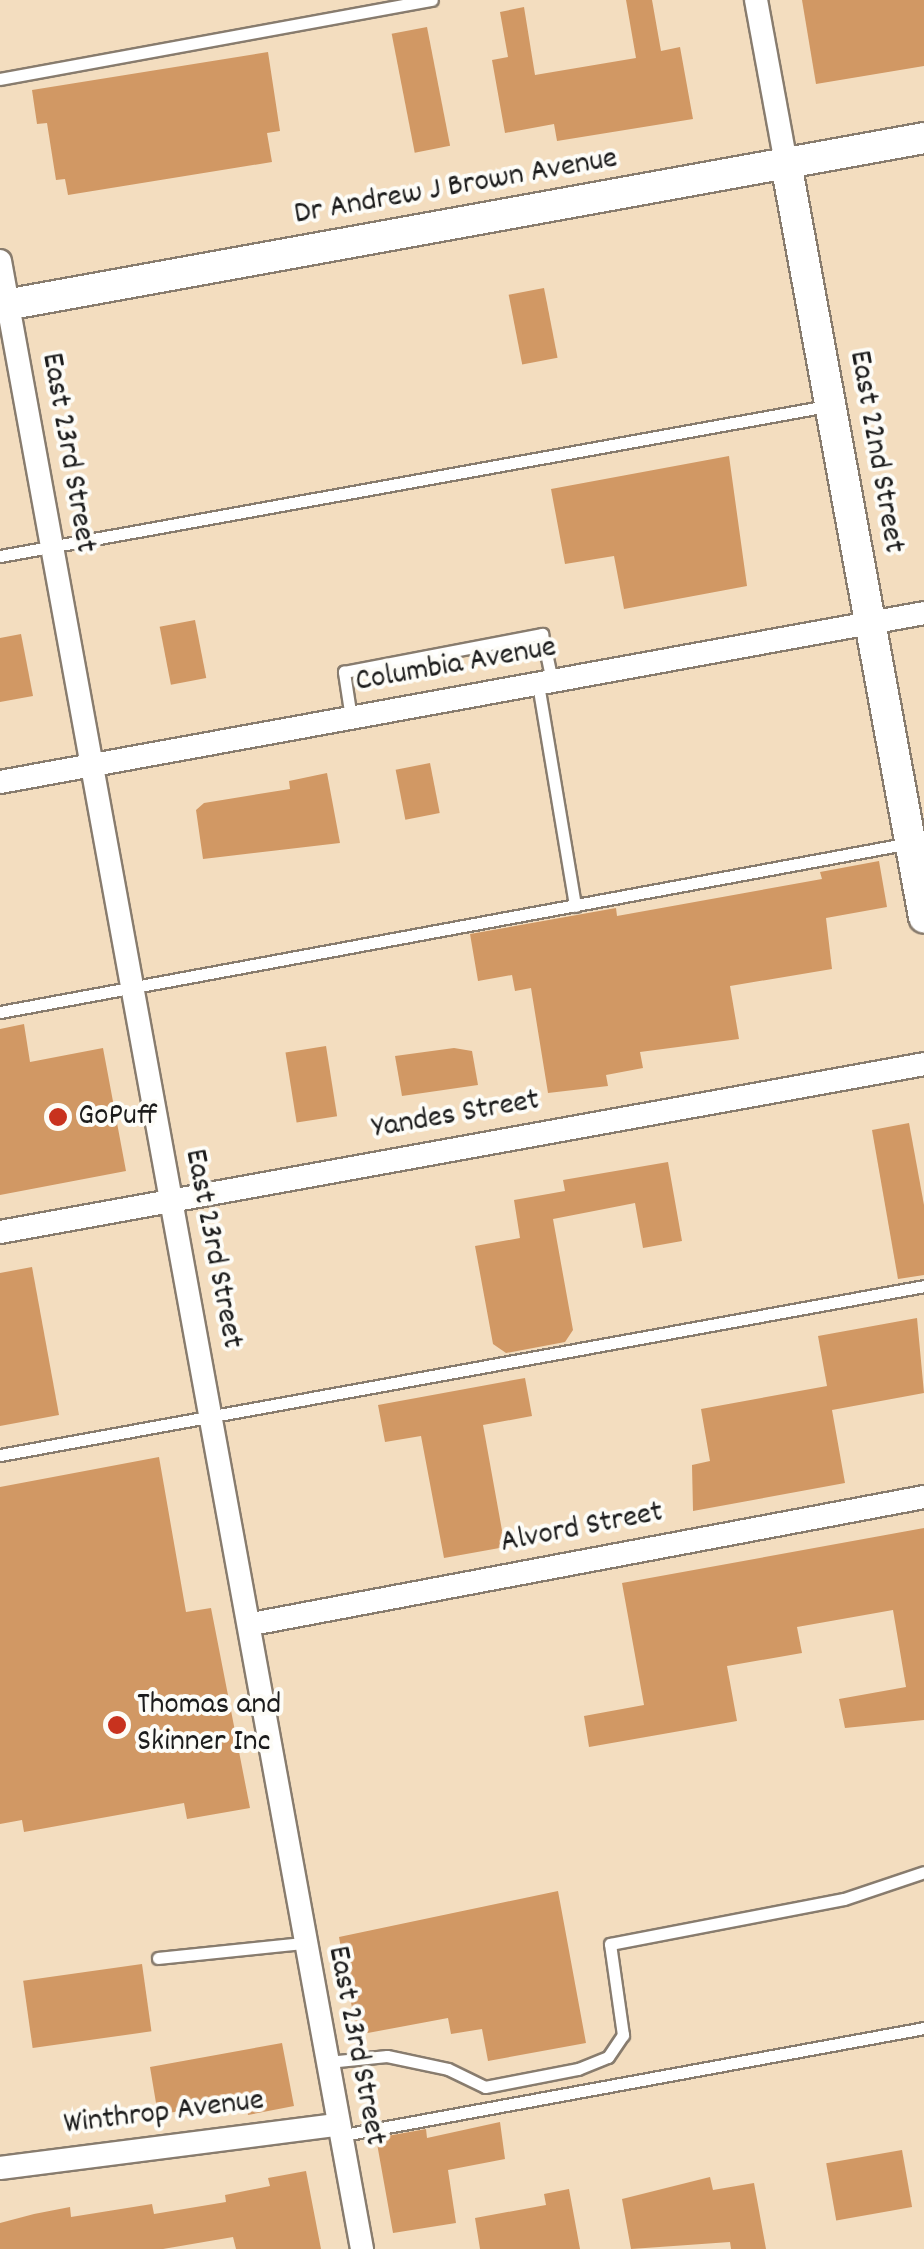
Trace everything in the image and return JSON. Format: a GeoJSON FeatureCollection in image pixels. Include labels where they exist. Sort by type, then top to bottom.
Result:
{"type":"FeatureCollection","features":[{"type":"Feature","properties":{"kind":"main road","name":"Dr Andrew J Brown Avenue"},"geometry":{"type":"LineString","coordinates":[[4,306],[924,138]]}},
{"type":"Feature","properties":{"kind":"main road","name":"East 22nd Street"},"geometry":{"type":"LineString","coordinates":[[786,164],[870,624],[917,842],[924,917]]}},
{"type":"Feature","properties":{"kind":"street","name":"East 22nd Street"},"geometry":{"type":"LineString","coordinates":[[756,0],[786,164]]}},
{"type":"Feature","properties":{"kind":"street","name":"East 23rd Street"},"geometry":{"type":"LineString","coordinates":[[0,261],[4,306],[169,1202],[252,1624],[302,1943],[362,2249]]}},
{"type":"Feature","properties":{"kind":"street","name":"Columbia Avenue"},"geometry":{"type":"LineString","coordinates":[[0,782],[924,614]]}},
{"type":"Feature","properties":{"kind":"street","name":"Yandes Street"},"geometry":{"type":"LineString","coordinates":[[0,1232],[924,1064]]}},
{"type":"Feature","properties":{"kind":"street","name":"Alvord Street"},"geometry":{"type":"LineString","coordinates":[[252,1624],[924,1497]]}},
{"type":"Feature","properties":{"kind":"street","name":"Winthrop Avenue"},"geometry":{"type":"LineString","coordinates":[[0,2168],[337,2130]]}},
{"type":"Feature","properties":{"kind":"lane"},"geometry":{"type":"LineString","coordinates":[[0,80],[432,0]]}},
{"type":"Feature","properties":{"kind":"lane"},"geometry":{"type":"LineString","coordinates":[[0,556],[830,406]]}},
{"type":"Feature","properties":{"kind":"lane"},"geometry":{"type":"LineString","coordinates":[[351,718],[344,672],[542,634],[545,683],[576,906]]}},
{"type":"Feature","properties":{"kind":"lane"},"geometry":{"type":"LineString","coordinates":[[0,1012],[132,992],[917,842]]}},
{"type":"Feature","properties":{"kind":"lane"},"geometry":{"type":"LineString","coordinates":[[0,1454],[924,1286]]}},
{"type":"Feature","properties":{"kind":"lane"},"geometry":{"type":"LineString","coordinates":[[324,2062],[387,2056],[448,2068],[485,2087],[578,2069],[608,2057],[623,2035],[610,1944],[844,1899],[924,1872]]}},
{"type":"Feature","properties":{"kind":"lane"},"geometry":{"type":"LineString","coordinates":[[158,1958],[302,1943]]}},
{"type":"Feature","properties":{"kind":"lane"},"geometry":{"type":"LineString","coordinates":[[337,2130],[924,2028]]}},
{"type":"Feature","properties":{"kind":"building"},"geometry":{"type":"Polygon","coordinates":[[[626,0],[652,0],[661,51],[680,47],[693,119],[557,141],[554,124],[505,133],[492,60],[508,57],[500,12],[524,7],[535,75],[636,58],[626,0]]]}},
{"type":"Feature","properties":{"kind":"building"},"geometry":{"type":"Polygon","coordinates":[[[802,0],[924,0],[924,66],[816,84],[802,0]]]}},
{"type":"Feature","properties":{"kind":"building"},"geometry":{"type":"Polygon","coordinates":[[[427,27],[450,146],[415,153],[392,34],[427,27]]]}},
{"type":"Feature","properties":{"kind":"building"},"geometry":{"type":"Polygon","coordinates":[[[268,52],[280,131],[267,133],[272,162],[68,195],[65,179],[56,180],[47,123],[37,124],[32,90],[268,52]]]}},
{"type":"Feature","properties":{"kind":"building"},"geometry":{"type":"Polygon","coordinates":[[[544,288],[558,358],[522,365],[509,295],[544,288]]]}},
{"type":"Feature","properties":{"kind":"building"},"geometry":{"type":"Polygon","coordinates":[[[729,456],[747,586],[624,609],[614,556],[565,564],[551,489],[729,456]]]}},
{"type":"Feature","properties":{"kind":"building"},"geometry":{"type":"Polygon","coordinates":[[[195,620],[206,678],[171,685],[160,627],[195,620]]]}},
{"type":"Feature","properties":{"kind":"building"},"geometry":{"type":"Polygon","coordinates":[[[21,634],[33,696],[0,702],[0,638],[21,634]]]}},
{"type":"Feature","properties":{"kind":"building"},"geometry":{"type":"Polygon","coordinates":[[[430,763],[440,813],[405,820],[396,770],[430,763]]]}},
{"type":"Feature","properties":{"kind":"building"},"geometry":{"type":"Polygon","coordinates":[[[327,773],[340,843],[203,859],[196,810],[204,803],[290,789],[289,781],[327,773]]]}},
{"type":"Feature","properties":{"kind":"building"},"geometry":{"type":"Polygon","coordinates":[[[879,861],[887,907],[826,918],[832,969],[730,986],[739,1039],[640,1052],[643,1068],[606,1075],[608,1086],[548,1093],[531,988],[515,991],[512,975],[478,981],[470,934],[616,908],[617,916],[822,879],[820,872],[879,861]]]}},
{"type":"Feature","properties":{"kind":"building","name":"GoPuff"},"geometry":{"type":"Polygon","coordinates":[[[24,1024],[30,1062],[103,1048],[126,1171],[0,1195],[0,1029],[24,1024]]]}},
{"type":"Feature","properties":{"kind":"building"},"geometry":{"type":"Polygon","coordinates":[[[326,1046],[337,1116],[297,1123],[286,1052],[326,1046]]]}},
{"type":"Feature","properties":{"kind":"building"},"geometry":{"type":"Polygon","coordinates":[[[454,1048],[472,1051],[478,1085],[402,1096],[395,1056],[454,1048]]]}},
{"type":"Feature","properties":{"kind":"building"},"geometry":{"type":"Polygon","coordinates":[[[909,1123],[924,1205],[924,1275],[898,1279],[872,1130],[909,1123]]]}},
{"type":"Feature","properties":{"kind":"building"},"geometry":{"type":"Polygon","coordinates":[[[668,1162],[682,1241],[643,1248],[635,1203],[553,1219],[573,1330],[565,1342],[506,1353],[493,1344],[475,1246],[520,1238],[514,1200],[565,1191],[563,1180],[668,1162]]]}},
{"type":"Feature","properties":{"kind":"building"},"geometry":{"type":"Polygon","coordinates":[[[32,1267],[59,1415],[0,1426],[0,1273],[32,1267]]]}},
{"type":"Feature","properties":{"kind":"building"},"geometry":{"type":"Polygon","coordinates":[[[917,1318],[924,1393],[832,1410],[845,1483],[693,1511],[692,1465],[710,1461],[701,1409],[827,1386],[818,1336],[917,1318]]]}},
{"type":"Feature","properties":{"kind":"building"},"geometry":{"type":"Polygon","coordinates":[[[525,1378],[532,1416],[483,1425],[505,1547],[444,1558],[421,1436],[385,1442],[378,1405],[525,1378]]]}},
{"type":"Feature","properties":{"kind":"building","name":"Thomas and Skinner Inc"},"geometry":{"type":"Polygon","coordinates":[[[159,1457],[186,1612],[211,1608],[250,1808],[187,1819],[184,1803],[24,1832],[22,1820],[0,1824],[0,1487],[159,1457]]]}},
{"type":"Feature","properties":{"kind":"building"},"geometry":{"type":"Polygon","coordinates":[[[924,1528],[924,1720],[845,1728],[839,1699],[906,1687],[893,1610],[797,1627],[802,1653],[727,1666],[737,1721],[589,1747],[584,1716],[644,1705],[622,1583],[924,1528]]]}},
{"type":"Feature","properties":{"kind":"building"},"geometry":{"type":"Polygon","coordinates":[[[558,1891],[586,2043],[488,2061],[482,2029],[451,2034],[448,2018],[357,2035],[339,1937],[558,1891]]]}},
{"type":"Feature","properties":{"kind":"building"},"geometry":{"type":"Polygon","coordinates":[[[142,1964],[151,2031],[33,2048],[23,1981],[142,1964]]]}},
{"type":"Feature","properties":{"kind":"building"},"geometry":{"type":"Polygon","coordinates":[[[282,2043],[294,2106],[248,2115],[245,2099],[158,2115],[150,2067],[282,2043]]]}},
{"type":"Feature","properties":{"kind":"building"},"geometry":{"type":"Polygon","coordinates":[[[500,2122],[505,2159],[448,2170],[456,2223],[393,2233],[376,2138],[426,2129],[427,2138],[500,2122]]]}},
{"type":"Feature","properties":{"kind":"building"},"geometry":{"type":"Polygon","coordinates":[[[902,2150],[912,2207],[836,2220],[826,2163],[902,2150]]]}},
{"type":"Feature","properties":{"kind":"building"},"geometry":{"type":"Polygon","coordinates":[[[306,2171],[321,2249],[236,2249],[233,2237],[163,2249],[0,2249],[0,2223],[34,2214],[70,2207],[71,2217],[152,2204],[154,2214],[226,2202],[225,2195],[270,2186],[268,2178],[306,2171]]]}},
{"type":"Feature","properties":{"kind":"building"},"geometry":{"type":"Polygon","coordinates":[[[710,2177],[713,2190],[754,2183],[766,2249],[731,2249],[730,2242],[631,2249],[622,2199],[710,2177]]]}},
{"type":"Feature","properties":{"kind":"building"},"geometry":{"type":"Polygon","coordinates":[[[569,2189],[580,2249],[480,2249],[475,2218],[546,2205],[544,2194],[569,2189]]]}},
{"type":"Feature","properties":{"kind":"place","name":"GoPuff"},"geometry":{"type":"Point","coordinates":[58,1117]}},
{"type":"Feature","properties":{"kind":"place","name":"Thomas and Skinner Inc"},"geometry":{"type":"Point","coordinates":[117,1725]}}]}
